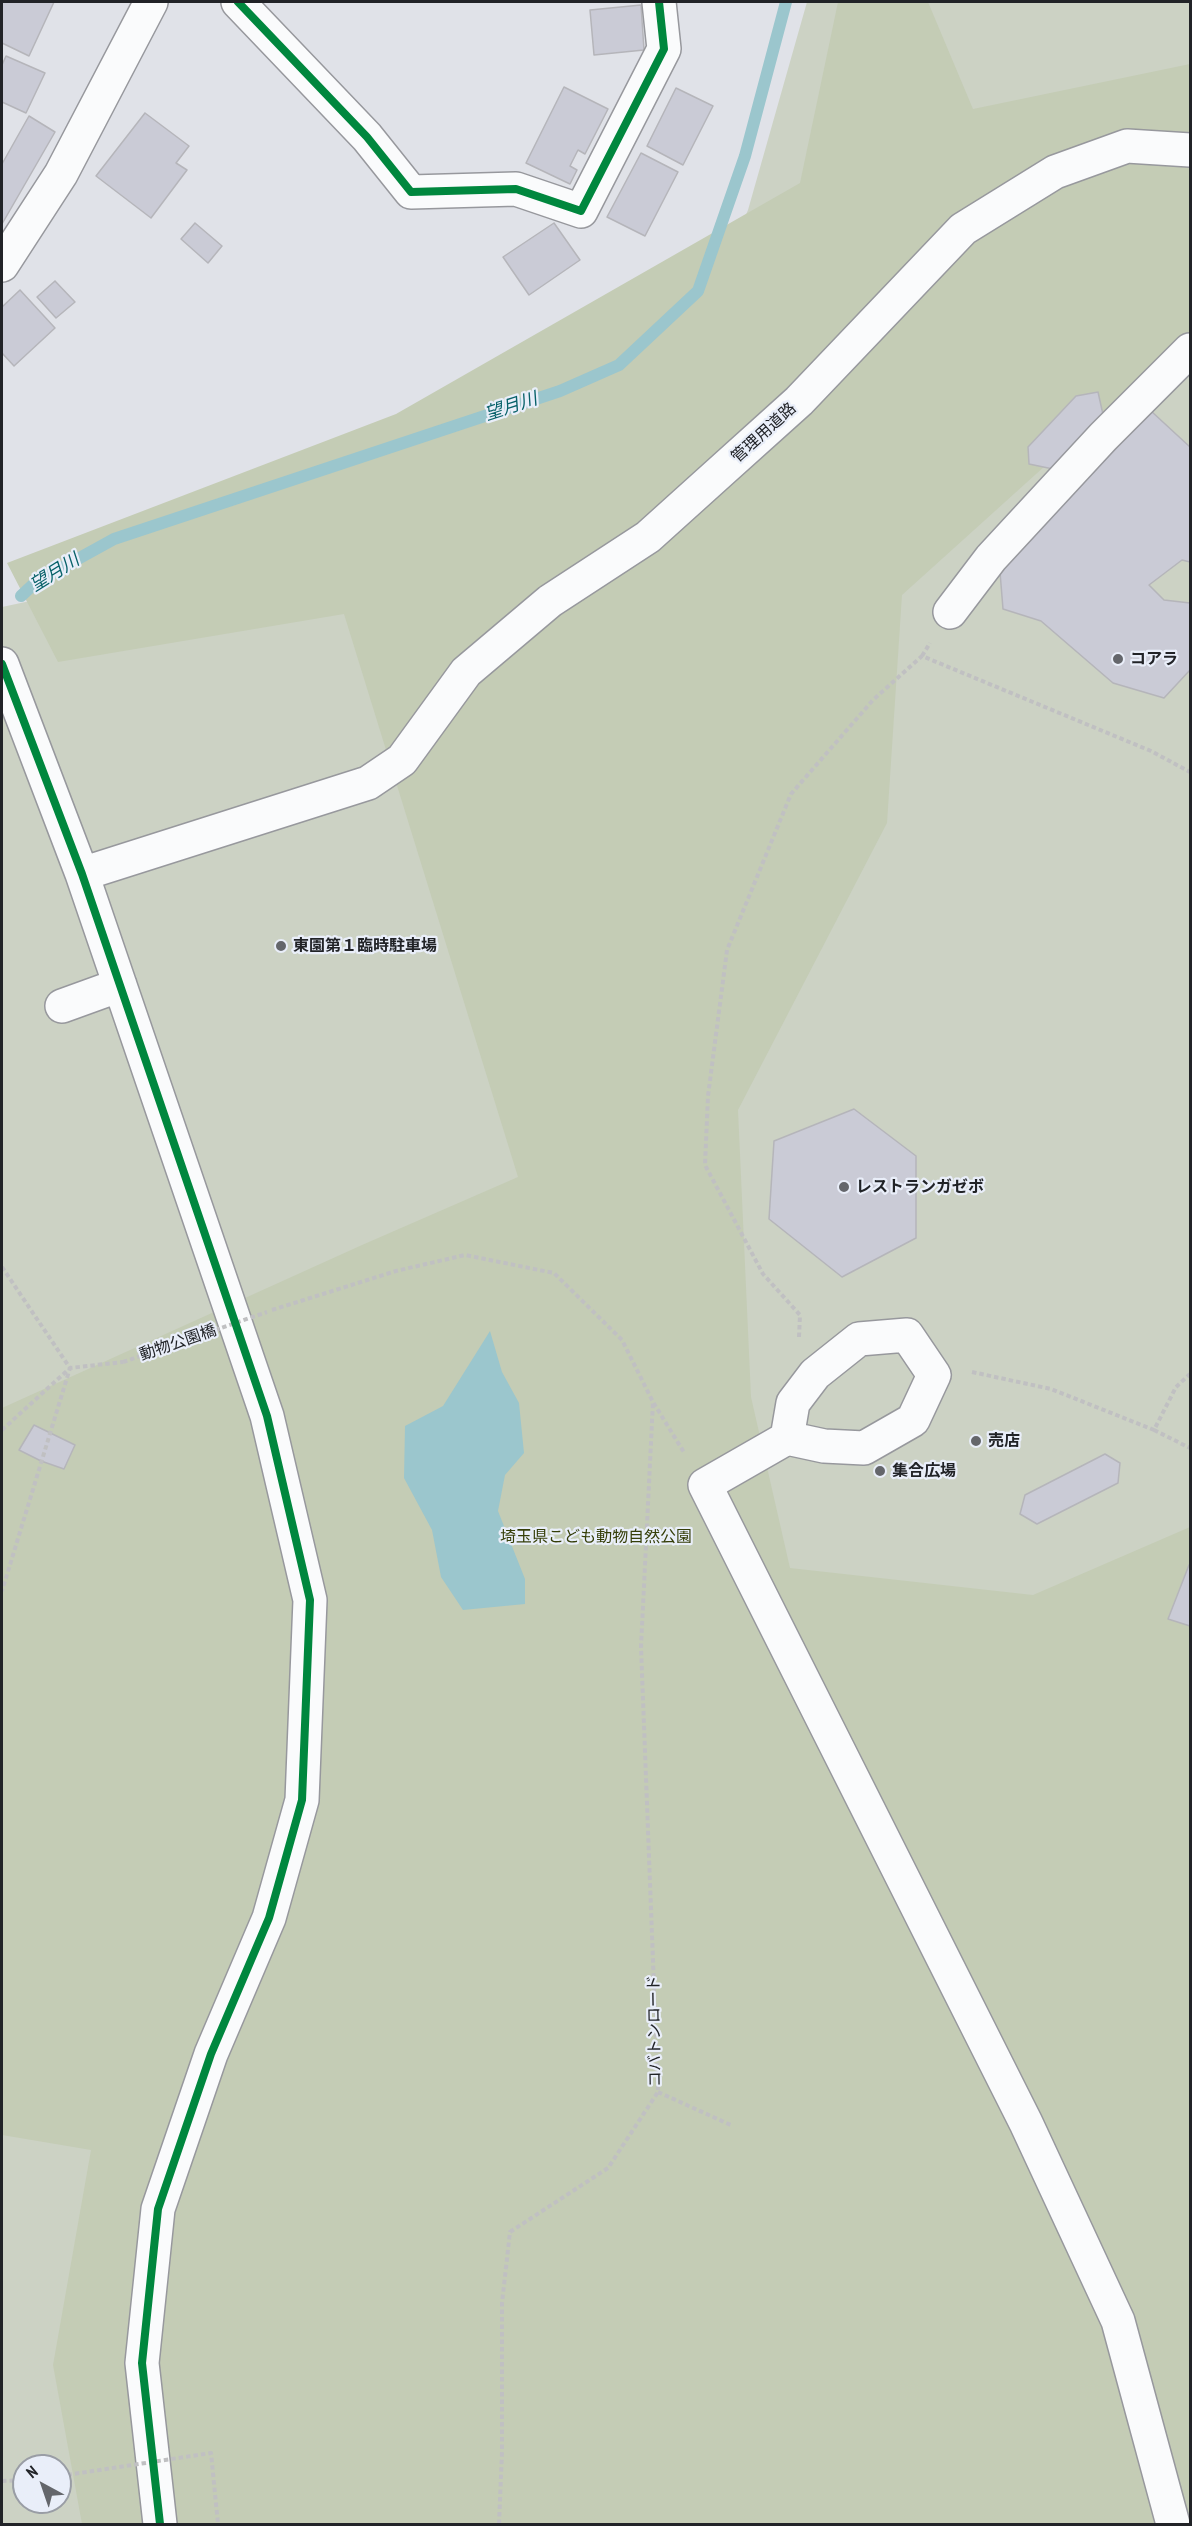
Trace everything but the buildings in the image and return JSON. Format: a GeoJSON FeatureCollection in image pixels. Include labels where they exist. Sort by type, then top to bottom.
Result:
{"type":"FeatureCollection","features":[{"type":"Feature","properties":{"kind":"street"},"geometry":{"type":"LineString","coordinates":[[2,265],[61,174],[151,2]]}},
{"type":"Feature","properties":{"kind":"street"},"geometry":{"type":"LineString","coordinates":[[238,2],[367,137],[411,192],[516,189],[581,211],[664,49],[659,2]]}},
{"type":"Feature","properties":{"kind":"street","name":"管理用道路"},"geometry":{"type":"LineString","coordinates":[[82,874],[368,783],[402,760],[466,672],[550,601],[648,537],[799,401],[963,229],[1055,172],[1127,146],[1191,150]]}},
{"type":"Feature","properties":{"kind":"street"},"geometry":{"type":"LineString","coordinates":[[950,612],[999,550],[1103,437],[1191,350]]}},
{"type":"Feature","properties":{"kind":"street"},"geometry":{"type":"LineString","coordinates":[[2,664],[82,874],[267,1416],[310,1600],[302,1800],[269,1918],[210,2054],[158,2209],[142,2363],[160,2524]]}},
{"type":"Feature","properties":{"kind":"street"},"geometry":{"type":"LineString","coordinates":[[62,1006],[120,985]]}},
{"type":"Feature","properties":{"kind":"street"},"geometry":{"type":"LineString","coordinates":[[787,1438],[793,1404],[815,1374],[859,1339],[907,1335],[934,1375],[913,1420],[864,1448],[824,1446],[787,1438],[705,1485],[1026,2123],[1118,2321],[1173,2524]]}},
{"type":"Feature","properties":{"kind":"path"},"geometry":{"type":"LineString","coordinates":[[793,1404],[801,1315],[764,1274],[705,1165],[708,1096],[727,950],[790,794],[873,700],[922,656],[1150,751],[1191,772]]}},
{"type":"Feature","properties":{"kind":"path"},"geometry":{"type":"LineString","coordinates":[[2,1267],[70,1368]]}},
{"type":"Feature","properties":{"kind":"path"},"geometry":{"type":"LineString","coordinates":[[2,1430],[70,1368]]}},
{"type":"Feature","properties":{"kind":"path"},"geometry":{"type":"LineString","coordinates":[[2,1591],[70,1368]]}},
{"type":"Feature","properties":{"kind":"path"},"geometry":{"type":"LineString","coordinates":[[934,1375],[977,1372],[1051,1389],[1191,1448]]}},
{"type":"Feature","properties":{"kind":"path"},"geometry":{"type":"LineString","coordinates":[[1154,1431],[1176,1387],[1191,1374]]}},
{"type":"Feature","properties":{"kind":"path"},"geometry":{"type":"LineString","coordinates":[[658,2092],[733,2126]]}},
{"type":"Feature","properties":{"kind":"path"},"geometry":{"type":"LineString","coordinates":[[72,2474],[212,2453],[218,2524]]}},
{"type":"Feature","properties":{"kind":"green space","name":"埼玉県こども動物自然公園"},"geometry":{"type":"Polygon","coordinates":[[[807,2],[1190,2],[1190,2524],[2,2524],[2,607],[330,537],[669,395],[748,210],[807,2]]]}},
{"type":"Feature","properties":{"kind":"green space","name":"埼玉県こども動物自然公園"},"geometry":{"type":"Polygon","coordinates":[[[838,2],[928,2],[973,109],[1190,64],[1190,335],[902,595],[887,823],[738,1110],[751,1397],[790,1568],[1033,1595],[1190,1527],[1190,2524],[82,2524],[72,2469],[72,2454],[69,2454],[53,2365],[91,2150],[2,2135],[2,1408],[518,1177],[344,614],[58,662],[7,563],[396,414],[800,183],[838,2]]]}},
{"type":"Feature","properties":{"kind":"water"},"geometry":{"type":"Polygon","coordinates":[[[490,1331],[502,1372],[519,1403],[524,1453],[505,1475],[498,1511],[525,1579],[525,1604],[463,1610],[441,1577],[432,1530],[404,1478],[405,1426],[443,1406],[490,1331]]]}},
{"type":"Feature","properties":{"kind":"waterway","name":"望月川"},"geometry":{"type":"LineString","coordinates":[[21,596],[36,582],[114,539],[560,391],[619,365],[698,291],[745,156],[786,2]]}},
{"type":"Feature","properties":{"kind":"cycle path"},"geometry":{"type":"LineString","coordinates":[[238,2],[367,137],[411,192],[516,189],[581,211],[664,49],[659,2]]}},
{"type":"Feature","properties":{"kind":"cycle path"},"geometry":{"type":"LineString","coordinates":[[2,664],[82,874],[267,1416],[310,1600],[302,1800],[269,1918],[211,2054],[158,2209],[142,2363],[160,2524]]}},
{"type":"Feature","properties":{"kind":"place","name":"コアラ"},"geometry":{"type":"Point","coordinates":[1118,659]}},
{"type":"Feature","properties":{"kind":"place","name":"東園第１臨時駐車場"},"geometry":{"type":"Point","coordinates":[281,946]}},
{"type":"Feature","properties":{"kind":"place","name":"レストランガゼボ"},"geometry":{"type":"Point","coordinates":[844,1187]}},
{"type":"Feature","properties":{"kind":"place","name":"売店"},"geometry":{"type":"Point","coordinates":[976,1441]}},
{"type":"Feature","properties":{"kind":"place","name":"集合広場"},"geometry":{"type":"Point","coordinates":[880,1471]}}]}
